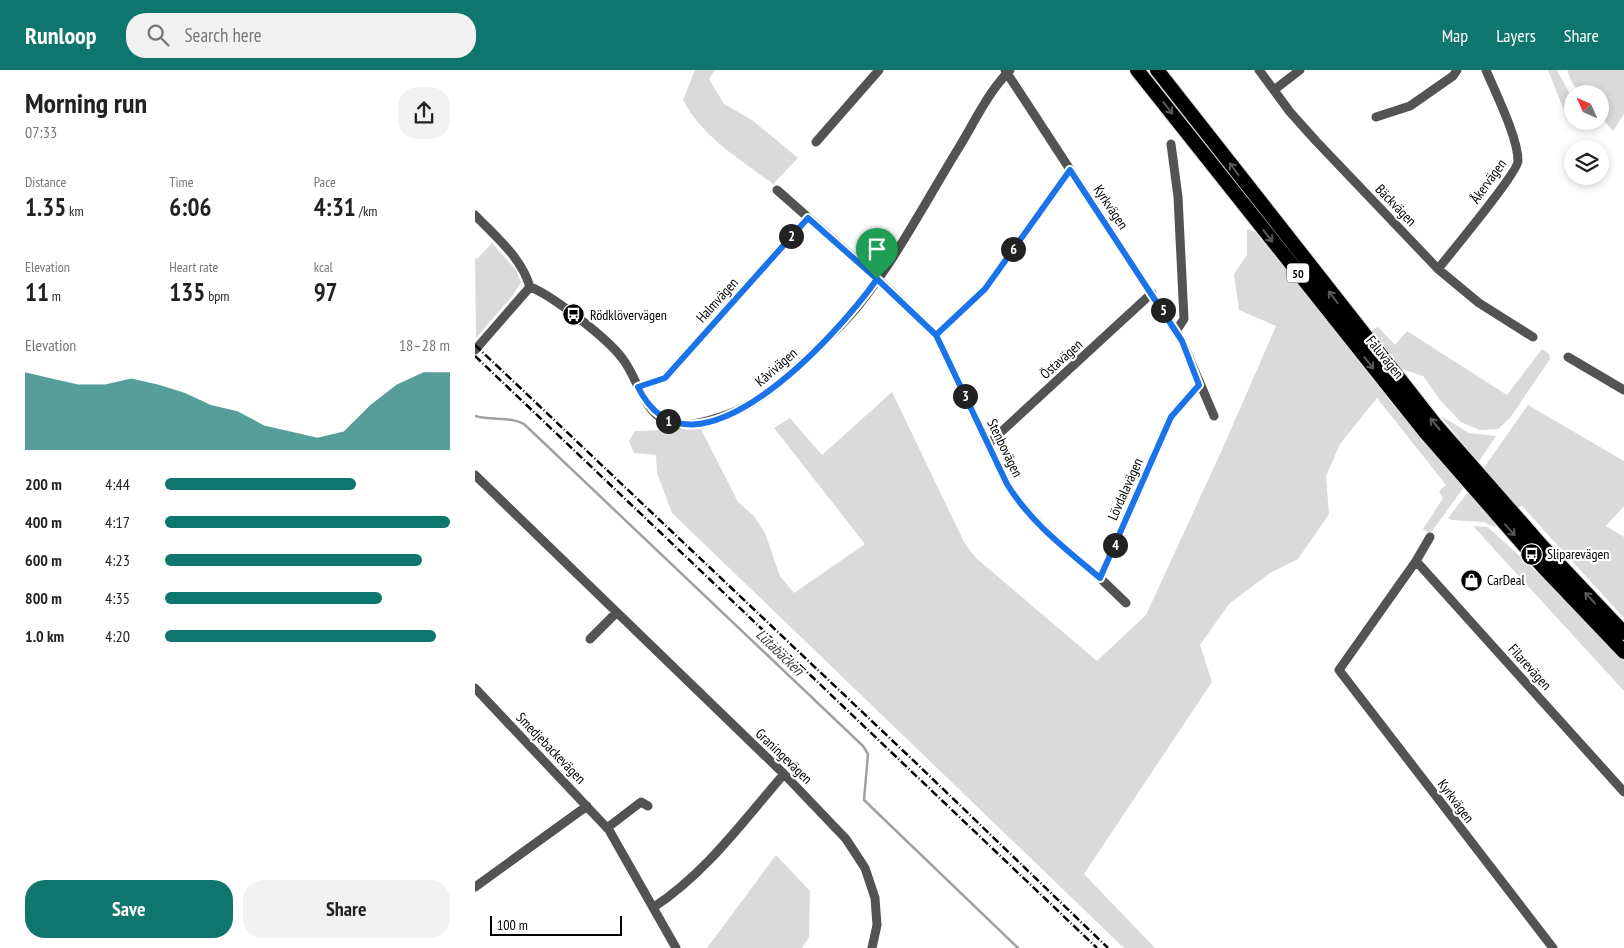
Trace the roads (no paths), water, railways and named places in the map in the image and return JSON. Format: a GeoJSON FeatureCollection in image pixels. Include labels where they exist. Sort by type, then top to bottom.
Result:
{"type":"FeatureCollection","features":[{"type":"Feature","properties":{"kind":"highway","name":"Faluvägen"},"geometry":{"type":"LineString","coordinates":[[1137,70],[1375,371],[1477,494],[1624,652]]}},
{"type":"Feature","properties":{"kind":"highway","name":"Faluvägen"},"geometry":{"type":"LineString","coordinates":[[1157,70],[1349,317],[1467,461],[1624,633]]}},
{"type":"Feature","properties":{"kind":"street"},"geometry":{"type":"LineString","coordinates":[[815,142],[879,70]]}},
{"type":"Feature","properties":{"kind":"street","name":"Bäckvägen"},"geometry":{"type":"LineString","coordinates":[[1259,70],[1316,141],[1439,269],[1479,303],[1533,337]]}},
{"type":"Feature","properties":{"kind":"street"},"geometry":{"type":"LineString","coordinates":[[1274,90],[1300,70]]}},
{"type":"Feature","properties":{"kind":"street"},"geometry":{"type":"LineString","coordinates":[[1376,118],[1410,106],[1453,76],[1457,70]]}},
{"type":"Feature","properties":{"kind":"street","name":"Åkervägen"},"geometry":{"type":"LineString","coordinates":[[1439,269],[1516,169],[1518,161],[1506,118],[1486,70]]}},
{"type":"Feature","properties":{"kind":"street","name":"Kyrkvägen"},"geometry":{"type":"LineString","coordinates":[[1007,71],[1176,331],[1214,416]]}},
{"type":"Feature","properties":{"kind":"street","name":"Kåvivägen"},"geometry":{"type":"LineString","coordinates":[[530,287],[554,298],[618,353],[630,370],[646,403],[654,412],[675,424],[701,422],[736,412],[751,405],[785,379],[859,306],[1007,71]]}},
{"type":"Feature","properties":{"kind":"street"},"geometry":{"type":"LineString","coordinates":[[1171,144],[1178,197],[1184,319],[1176,331]]}},
{"type":"Feature","properties":{"kind":"street"},"geometry":{"type":"LineString","coordinates":[[936,335],[985,289],[1070,170]]}},
{"type":"Feature","properties":{"kind":"street","name":"Stenbovägen"},"geometry":{"type":"LineString","coordinates":[[777,190],[877,279],[936,335],[1007,484],[1027,513],[1100,578]]}},
{"type":"Feature","properties":{"kind":"street"},"geometry":{"type":"LineString","coordinates":[[475,216],[518,261],[526,272],[530,287],[475,350]]}},
{"type":"Feature","properties":{"kind":"street","name":"Halmvägen"},"geometry":{"type":"LineString","coordinates":[[638,387],[665,378],[808,218]]}},
{"type":"Feature","properties":{"kind":"street","name":"Östavägen"},"geometry":{"type":"LineString","coordinates":[[987,444],[1152,294]]}},
{"type":"Feature","properties":{"kind":"street"},"geometry":{"type":"LineString","coordinates":[[1568,357],[1623,388]]}},
{"type":"Feature","properties":{"kind":"street","name":"Lövdalavägen"},"geometry":{"type":"LineString","coordinates":[[1100,578],[1171,417],[1199,385]]}},
{"type":"Feature","properties":{"kind":"street","name":"Graningevägen"},"geometry":{"type":"LineString","coordinates":[[475,474],[784,774],[846,839],[865,868],[875,898],[877,925],[872,948]]}},
{"type":"Feature","properties":{"kind":"street"},"geometry":{"type":"LineString","coordinates":[[1416,561],[1430,537]]}},
{"type":"Feature","properties":{"kind":"street","name":"Kyrkvägen"},"geometry":{"type":"LineString","coordinates":[[1416,561],[1339,670],[1553,948]]}},
{"type":"Feature","properties":{"kind":"street","name":"Filarevägen"},"geometry":{"type":"LineString","coordinates":[[1416,561],[1624,792]]}},
{"type":"Feature","properties":{"kind":"street"},"geometry":{"type":"LineString","coordinates":[[1100,578],[1126,603]]}},
{"type":"Feature","properties":{"kind":"street"},"geometry":{"type":"LineString","coordinates":[[590,639],[617,613]]}},
{"type":"Feature","properties":{"kind":"street","name":"Smedjebackevägen"},"geometry":{"type":"LineString","coordinates":[[475,688],[607,828],[654,907]]}},
{"type":"Feature","properties":{"kind":"street"},"geometry":{"type":"LineString","coordinates":[[676,948],[654,907],[687,883],[709,862],[784,774]]}},
{"type":"Feature","properties":{"kind":"street"},"geometry":{"type":"LineString","coordinates":[[607,828],[641,802],[648,806]]}},
{"type":"Feature","properties":{"kind":"street"},"geometry":{"type":"LineString","coordinates":[[475,887],[587,806]]}},
{"type":"Feature","properties":{"kind":"waterway","name":"Lutabäcken"},"geometry":{"type":"LineString","coordinates":[[475,416],[512,420],[524,424],[863,746],[868,754],[864,800],[1018,948]]}},
{"type":"Feature","properties":{"kind":"railway"},"geometry":{"type":"LineString","coordinates":[[475,345],[915,762],[1108,948]]}},
{"type":"Feature","properties":{"kind":"railway"},"geometry":{"type":"LineString","coordinates":[[475,356],[1097,948]]}},
{"type":"Feature","properties":{"kind":"place","name":"Rödklövervägen"},"geometry":{"type":"Point","coordinates":[574,315]}},
{"type":"Feature","properties":{"kind":"place","name":"Sliparevägen"},"geometry":{"type":"Point","coordinates":[1531,554]}},
{"type":"Feature","properties":{"kind":"place","name":"CarDeal"},"geometry":{"type":"Point","coordinates":[1471,580]}}]}
